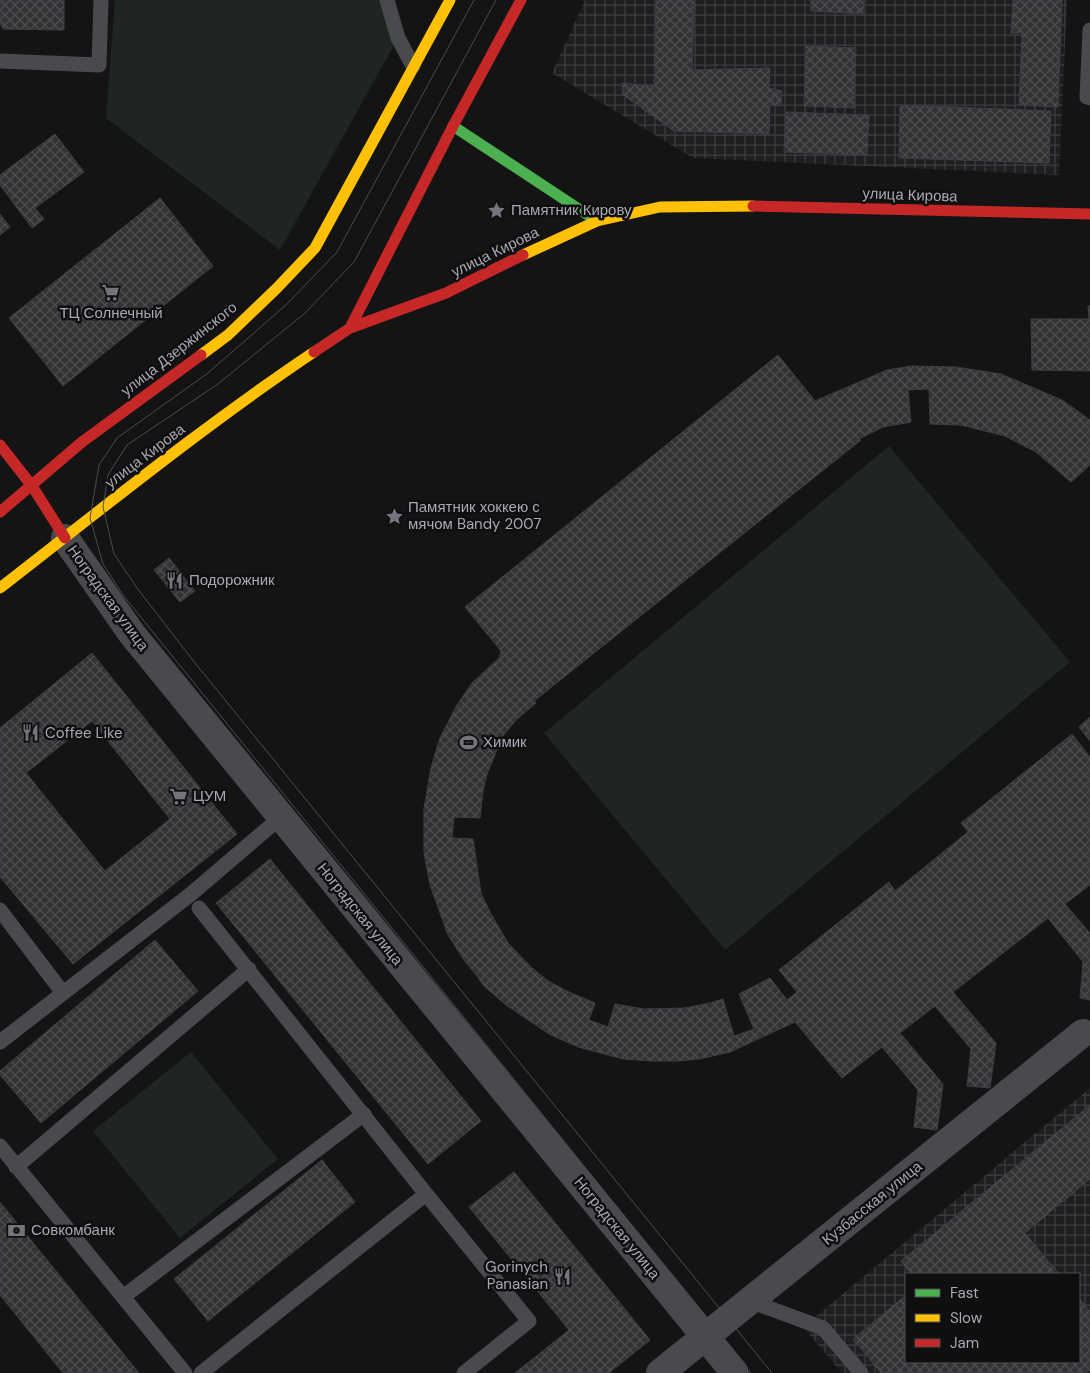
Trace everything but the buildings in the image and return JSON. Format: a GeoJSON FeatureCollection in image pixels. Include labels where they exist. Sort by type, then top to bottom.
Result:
{"type":"FeatureCollection","features":[{"type":"Feature","properties":{"kind":"street","name":"улица Дзержинского"},"geometry":{"type":"LineString","coordinates":[[0,512],[82,442],[228,335],[277,288],[314,248],[412,66],[450,0]]}},
{"type":"Feature","properties":{"kind":"street"},"geometry":{"type":"LineString","coordinates":[[350,328],[453,126],[520,0]]}},
{"type":"Feature","properties":{"kind":"street"},"geometry":{"type":"LineString","coordinates":[[453,126],[597,221]]}},
{"type":"Feature","properties":{"kind":"street","name":"улица Кирова"},"geometry":{"type":"LineString","coordinates":[[0,588],[122,491],[266,384],[350,328],[446,293],[528,252],[597,221],[660,207],[733,205],[1090,214]]}},
{"type":"Feature","properties":{"kind":"street","name":"Ноградская улица"},"geometry":{"type":"LineString","coordinates":[[0,445],[32,486],[65,538],[132,634],[735,1373]]}},
{"type":"Feature","properties":{"kind":"street","name":"Кузбасская улица"},"geometry":{"type":"LineString","coordinates":[[660,1373],[1083,1033]]}},
{"type":"Feature","properties":{"kind":"lane"},"geometry":{"type":"LineString","coordinates":[[0,61],[98,65],[101,0]]}},
{"type":"Feature","properties":{"kind":"lane"},"geometry":{"type":"LineString","coordinates":[[387,0],[398,38],[412,66]]}},
{"type":"Feature","properties":{"kind":"lane"},"geometry":{"type":"LineString","coordinates":[[1090,30],[1087,97],[1090,98]]}},
{"type":"Feature","properties":{"kind":"lane"},"geometry":{"type":"LineString","coordinates":[[0,1042],[191,894],[281,817]]}},
{"type":"Feature","properties":{"kind":"lane"},"geometry":{"type":"LineString","coordinates":[[199,908],[529,1321],[464,1373]]}},
{"type":"Feature","properties":{"kind":"lane"},"geometry":{"type":"LineString","coordinates":[[0,910],[63,993]]}},
{"type":"Feature","properties":{"kind":"lane"},"geometry":{"type":"LineString","coordinates":[[16,1167],[249,969]]}},
{"type":"Feature","properties":{"kind":"lane"},"geometry":{"type":"LineString","coordinates":[[123,1297],[364,1114]]}},
{"type":"Feature","properties":{"kind":"lane"},"geometry":{"type":"LineString","coordinates":[[0,1146],[185,1373]]}},
{"type":"Feature","properties":{"kind":"lane"},"geometry":{"type":"LineString","coordinates":[[201,1373],[426,1194]]}},
{"type":"Feature","properties":{"kind":"lane"},"geometry":{"type":"LineString","coordinates":[[750,1301],[823,1328],[861,1373]]}},
{"type":"Feature","properties":{"kind":"shaded area"},"geometry":{"type":"Polygon","coordinates":[[[115,0],[385,0],[398,38],[280,250],[106,118],[115,0]]]}},
{"type":"Feature","properties":{"kind":"shaded area"},"geometry":{"type":"Polygon","coordinates":[[[585,0],[1067,0],[1059,175],[693,158],[552,73],[585,0]]]}},
{"type":"Feature","properties":{"kind":"shaded area"},"geometry":{"type":"Polygon","coordinates":[[[889,446],[1070,662],[725,950],[544,733],[889,446]]]}},
{"type":"Feature","properties":{"kind":"shaded area"},"geometry":{"type":"Polygon","coordinates":[[[191,1052],[278,1159],[180,1238],[93,1131],[191,1052]]]}},
{"type":"Feature","properties":{"kind":"shaded area"},"geometry":{"type":"Polygon","coordinates":[[[1090,1088],[1090,1373],[842,1373],[803,1327],[1090,1088]]]}},
{"type":"Feature","properties":{"kind":"tram line"},"geometry":{"type":"LineString","coordinates":[[474,0],[337,252],[287,304],[208,373],[117,438],[99,465],[90,518],[103,564],[123,595],[751,1373]]}},
{"type":"Feature","properties":{"kind":"tram line"},"geometry":{"type":"LineString","coordinates":[[496,0],[354,262],[305,313],[218,384],[127,445],[108,475],[103,507],[114,554],[137,588],[195,663],[772,1373]]}},
{"type":"Feature","properties":{"kind":"traffic: fast"},"geometry":{"type":"LineString","coordinates":[[453,126],[597,221]]}},
{"type":"Feature","properties":{"kind":"traffic: slow"},"geometry":{"type":"LineString","coordinates":[[201,355],[228,335],[315,248],[450,0]]}},
{"type":"Feature","properties":{"kind":"traffic: slow"},"geometry":{"type":"LineString","coordinates":[[523,255],[597,221],[660,207],[753,206]]}},
{"type":"Feature","properties":{"kind":"traffic: slow"},"geometry":{"type":"LineString","coordinates":[[0,588],[233,408],[314,352]]}},
{"type":"Feature","properties":{"kind":"traffic: jam"},"geometry":{"type":"LineString","coordinates":[[350,328],[453,126],[521,0]]}},
{"type":"Feature","properties":{"kind":"traffic: jam"},"geometry":{"type":"LineString","coordinates":[[753,206],[1090,214]]}},
{"type":"Feature","properties":{"kind":"traffic: jam"},"geometry":{"type":"LineString","coordinates":[[314,352],[350,328],[446,293],[523,255]]}},
{"type":"Feature","properties":{"kind":"traffic: jam"},"geometry":{"type":"LineString","coordinates":[[0,512],[82,442],[201,355]]}},
{"type":"Feature","properties":{"kind":"traffic: jam"},"geometry":{"type":"LineString","coordinates":[[0,445],[32,486],[65,538]]}},
{"type":"Feature","properties":{"kind":"place","name":"Памятник Кирову"},"geometry":{"type":"Point","coordinates":[497,210]}},
{"type":"Feature","properties":{"kind":"place","name":"ТЦ Солнечный"},"geometry":{"type":"Point","coordinates":[111,292]}},
{"type":"Feature","properties":{"kind":"place","name":"Памятник хоккею с мячом Bandy 2007"},"geometry":{"type":"Point","coordinates":[394,516]}},
{"type":"Feature","properties":{"kind":"place","name":"Подорожник"},"geometry":{"type":"Point","coordinates":[175,580]}},
{"type":"Feature","properties":{"kind":"place","name":"Coffee Like"},"geometry":{"type":"Point","coordinates":[31,733]}},
{"type":"Feature","properties":{"kind":"place","name":"Химик"},"geometry":{"type":"Point","coordinates":[469,742]}},
{"type":"Feature","properties":{"kind":"place","name":"ЦУМ"},"geometry":{"type":"Point","coordinates":[179,796]}},
{"type":"Feature","properties":{"kind":"place","name":"Совкомбанк"},"geometry":{"type":"Point","coordinates":[17,1230]}},
{"type":"Feature","properties":{"kind":"place","name":"Gorinych Panasian"},"geometry":{"type":"Point","coordinates":[562,1276]}}]}
